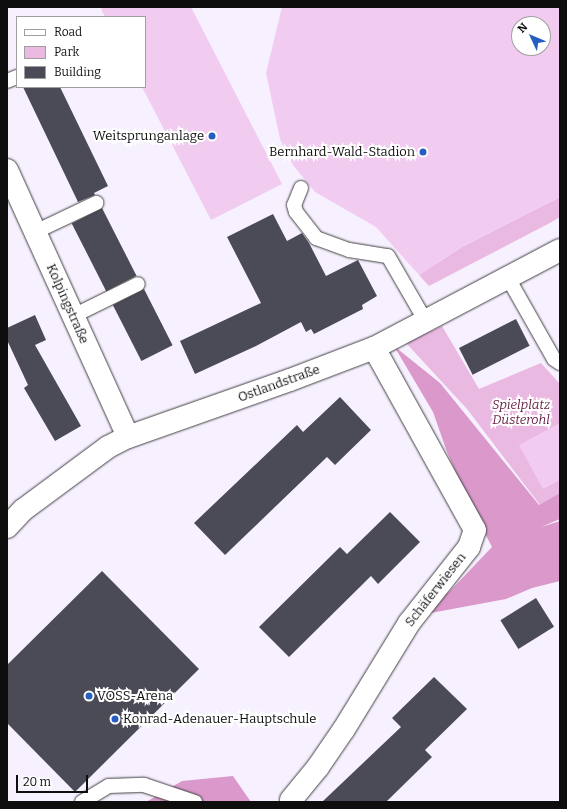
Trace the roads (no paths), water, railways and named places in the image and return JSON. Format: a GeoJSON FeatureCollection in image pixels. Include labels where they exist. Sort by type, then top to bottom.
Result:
{"type":"FeatureCollection","features":[{"type":"Feature","properties":{"kind":"street","name":"Kolpingstraße"},"geometry":{"type":"LineString","coordinates":[[7,170],[128,437]]}},
{"type":"Feature","properties":{"kind":"street","name":"Ostlandstraße"},"geometry":{"type":"LineString","coordinates":[[7,527],[23,510],[108,447],[128,437],[290,380],[374,348],[560,250]]}},
{"type":"Feature","properties":{"kind":"street","name":"Schäferwiesen"},"geometry":{"type":"LineString","coordinates":[[289,801],[318,767],[344,729],[409,623],[469,547],[475,530],[374,348]]}},
{"type":"Feature","properties":{"kind":"lane"},"geometry":{"type":"LineString","coordinates":[[301,188],[294,205],[296,212],[316,238],[349,250],[388,256],[425,320]]}},
{"type":"Feature","properties":{"kind":"lane"},"geometry":{"type":"LineString","coordinates":[[35,232],[96,203]]}},
{"type":"Feature","properties":{"kind":"lane"},"geometry":{"type":"LineString","coordinates":[[508,278],[554,359],[560,363]]}},
{"type":"Feature","properties":{"kind":"lane"},"geometry":{"type":"LineString","coordinates":[[73,316],[138,284]]}},
{"type":"Feature","properties":{"kind":"lane"},"geometry":{"type":"LineString","coordinates":[[82,802],[109,786],[144,785],[195,802]]}},
{"type":"Feature","properties":{"kind":"place","name":"Weitsprunganlage"},"geometry":{"type":"Point","coordinates":[212,136]}},
{"type":"Feature","properties":{"kind":"place","name":"Bernhard-Wald-Stadion"},"geometry":{"type":"Point","coordinates":[423,152]}},
{"type":"Feature","properties":{"kind":"place","name":"VOSS-Arena"},"geometry":{"type":"Point","coordinates":[89,696]}},
{"type":"Feature","properties":{"kind":"place","name":"Konrad-Adenauer-Hauptschule"},"geometry":{"type":"Point","coordinates":[115,719]}},
{"type":"Feature","properties":{"kind":"park label","name":"Spielplatz Düsterohl"},"geometry":{"type":"Point","coordinates":[521,414]}}]}
